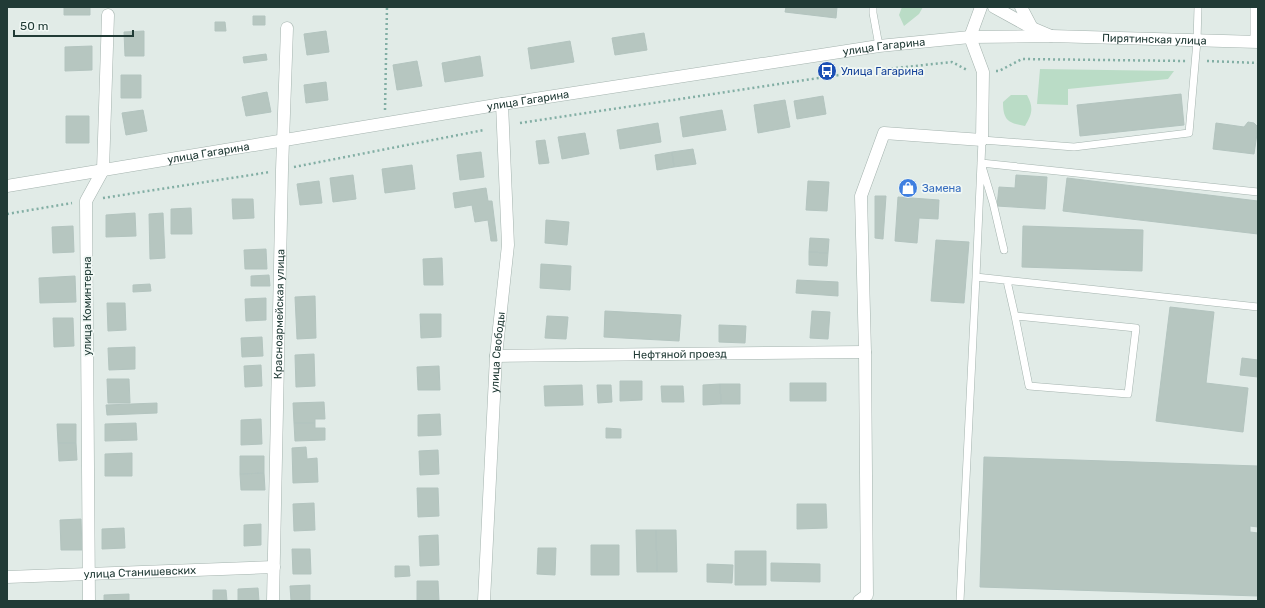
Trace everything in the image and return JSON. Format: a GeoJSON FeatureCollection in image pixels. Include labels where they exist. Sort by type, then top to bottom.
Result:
{"type":"FeatureCollection","features":[{"type":"Feature","properties":{"kind":"street"},"geometry":{"type":"LineString","coordinates":[[863,598],[865,352],[862,196],[884,132],[982,140],[983,72],[970,37],[981,7]]}},
{"type":"Feature","properties":{"kind":"street"},"geometry":{"type":"LineString","coordinates":[[994,7],[1032,28],[1051,36]]}},
{"type":"Feature","properties":{"kind":"street"},"geometry":{"type":"LineString","coordinates":[[1022,7],[1032,28]]}},
{"type":"Feature","properties":{"kind":"street","name":"улица Коминтерна"},"geometry":{"type":"LineString","coordinates":[[89,601],[86,201],[103,170],[108,15]]}},
{"type":"Feature","properties":{"kind":"street","name":"Красноармейская улица"},"geometry":{"type":"LineString","coordinates":[[273,601],[282,170],[287,28]]}},
{"type":"Feature","properties":{"kind":"street","name":"улица Гагарина"},"geometry":{"type":"LineString","coordinates":[[7,186],[502,104],[879,46],[970,37],[1051,36]]}},
{"type":"Feature","properties":{"kind":"street","name":"Пирятинская улица"},"geometry":{"type":"LineString","coordinates":[[1051,36],[1256,42]]}},
{"type":"Feature","properties":{"kind":"street","name":"улица Свободы"},"geometry":{"type":"LineString","coordinates":[[484,601],[496,356],[508,245],[502,104]]}},
{"type":"Feature","properties":{"kind":"street","name":"Нефтяной проезд"},"geometry":{"type":"LineString","coordinates":[[496,356],[865,352]]}},
{"type":"Feature","properties":{"kind":"street","name":"улица Станишевских"},"geometry":{"type":"LineString","coordinates":[[7,577],[274,567]]}},
{"type":"Feature","properties":{"kind":"lane"},"geometry":{"type":"LineString","coordinates":[[873,7],[879,46]]}},
{"type":"Feature","properties":{"kind":"lane"},"geometry":{"type":"LineString","coordinates":[[960,601],[982,140],[1074,147],[1189,133],[1197,40],[1198,7]]}},
{"type":"Feature","properties":{"kind":"lane"},"geometry":{"type":"LineString","coordinates":[[1254,7],[1256,42]]}},
{"type":"Feature","properties":{"kind":"lane"},"geometry":{"type":"LineString","coordinates":[[981,163],[1258,192]]}},
{"type":"Feature","properties":{"kind":"lane"},"geometry":{"type":"LineString","coordinates":[[981,163],[993,203],[1004,250]]}},
{"type":"Feature","properties":{"kind":"lane"},"geometry":{"type":"LineString","coordinates":[[976,278],[1258,307]]}},
{"type":"Feature","properties":{"kind":"lane"},"geometry":{"type":"LineString","coordinates":[[1007,281],[1029,386],[1128,394],[1136,328],[1015,316]]}},
{"type":"Feature","properties":{"kind":"path"},"geometry":{"type":"LineString","coordinates":[[385,111],[387,7]]}},
{"type":"Feature","properties":{"kind":"path"},"geometry":{"type":"LineString","coordinates":[[520,123],[859,72],[952,62],[972,73],[999,71],[1022,59],[1258,63]]}},
{"type":"Feature","properties":{"kind":"path"},"geometry":{"type":"LineString","coordinates":[[7,214],[282,170],[484,130]]}},
{"type":"Feature","properties":{"kind":"green space"},"geometry":{"type":"Polygon","coordinates":[[[902,7],[923,7],[919,14],[904,26],[899,15],[902,7]]]}},
{"type":"Feature","properties":{"kind":"green space"},"geometry":{"type":"Polygon","coordinates":[[[1040,69],[1174,71],[1168,79],[1068,89],[1068,105],[1037,104],[1040,69]]]}},
{"type":"Feature","properties":{"kind":"green space"},"geometry":{"type":"Polygon","coordinates":[[[1011,95],[1027,95],[1031,104],[1031,111],[1025,126],[1014,124],[1005,117],[1003,102],[1011,95]]]}},
{"type":"Feature","properties":{"kind":"building"},"geometry":{"type":"Polygon","coordinates":[[[64,7],[90,7],[90,15],[64,15],[64,7]]]}},
{"type":"Feature","properties":{"kind":"building"},"geometry":{"type":"Polygon","coordinates":[[[786,7],[837,7],[836,18],[785,12],[786,7]]]}},
{"type":"Feature","properties":{"kind":"building"},"geometry":{"type":"Polygon","coordinates":[[[253,16],[265,16],[265,25],[253,25],[253,16]]]}},
{"type":"Feature","properties":{"kind":"building"},"geometry":{"type":"Polygon","coordinates":[[[215,22],[225,22],[226,31],[215,31],[215,22]]]}},
{"type":"Feature","properties":{"kind":"building"},"geometry":{"type":"Polygon","coordinates":[[[144,31],[144,56],[125,56],[124,32],[144,31]]]}},
{"type":"Feature","properties":{"kind":"building"},"geometry":{"type":"Polygon","coordinates":[[[326,31],[329,52],[307,55],[304,34],[326,31]]]}},
{"type":"Feature","properties":{"kind":"building"},"geometry":{"type":"Polygon","coordinates":[[[644,33],[647,50],[615,55],[612,38],[644,33]]]}},
{"type":"Feature","properties":{"kind":"building"},"geometry":{"type":"Polygon","coordinates":[[[570,41],[574,62],[531,69],[528,48],[570,41]]]}},
{"type":"Feature","properties":{"kind":"building"},"geometry":{"type":"Polygon","coordinates":[[[92,46],[92,70],[65,71],[65,47],[92,46]]]}},
{"type":"Feature","properties":{"kind":"building"},"geometry":{"type":"Polygon","coordinates":[[[266,54],[267,60],[244,63],[243,57],[266,54]]]}},
{"type":"Feature","properties":{"kind":"building"},"geometry":{"type":"Polygon","coordinates":[[[480,56],[483,76],[445,82],[442,63],[480,56]]]}},
{"type":"Feature","properties":{"kind":"building"},"geometry":{"type":"Polygon","coordinates":[[[417,61],[422,86],[397,90],[393,65],[417,61]]]}},
{"type":"Feature","properties":{"kind":"building"},"geometry":{"type":"Polygon","coordinates":[[[121,75],[141,75],[141,98],[121,98],[121,75]]]}},
{"type":"Feature","properties":{"kind":"building"},"geometry":{"type":"Polygon","coordinates":[[[326,82],[328,100],[306,103],[304,85],[326,82]]]}},
{"type":"Feature","properties":{"kind":"building"},"geometry":{"type":"Polygon","coordinates":[[[267,92],[271,112],[246,116],[242,97],[267,92]]]}},
{"type":"Feature","properties":{"kind":"building"},"geometry":{"type":"Polygon","coordinates":[[[1181,94],[1184,125],[1080,136],[1077,105],[1181,94]]]}},
{"type":"Feature","properties":{"kind":"building"},"geometry":{"type":"Polygon","coordinates":[[[823,96],[826,114],[797,119],[794,101],[823,96]]]}},
{"type":"Feature","properties":{"kind":"building"},"geometry":{"type":"Polygon","coordinates":[[[785,100],[790,127],[758,133],[754,105],[785,100]]]}},
{"type":"Feature","properties":{"kind":"building"},"geometry":{"type":"Polygon","coordinates":[[[143,110],[147,131],[126,135],[122,113],[143,110]]]}},
{"type":"Feature","properties":{"kind":"building"},"geometry":{"type":"Polygon","coordinates":[[[722,110],[726,130],[683,137],[680,117],[722,110]]]}},
{"type":"Feature","properties":{"kind":"building"},"geometry":{"type":"Polygon","coordinates":[[[66,116],[89,116],[89,143],[66,143],[66,116]]]}},
{"type":"Feature","properties":{"kind":"building"},"geometry":{"type":"Polygon","coordinates":[[[1248,122],[1254,123],[1258,127],[1254,154],[1213,149],[1216,123],[1244,127],[1248,122]]]}},
{"type":"Feature","properties":{"kind":"building"},"geometry":{"type":"Polygon","coordinates":[[[658,123],[661,142],[620,149],[617,130],[658,123]]]}},
{"type":"Feature","properties":{"kind":"building"},"geometry":{"type":"Polygon","coordinates":[[[585,133],[589,154],[562,159],[558,137],[585,133]]]}},
{"type":"Feature","properties":{"kind":"building"},"geometry":{"type":"Polygon","coordinates":[[[545,140],[549,163],[539,164],[536,141],[545,140]]]}},
{"type":"Feature","properties":{"kind":"building"},"geometry":{"type":"Polygon","coordinates":[[[693,149],[696,164],[674,167],[672,152],[693,149]]]}},
{"type":"Feature","properties":{"kind":"building"},"geometry":{"type":"Polygon","coordinates":[[[481,152],[484,177],[460,180],[457,155],[481,152]]]}},
{"type":"Feature","properties":{"kind":"building"},"geometry":{"type":"Polygon","coordinates":[[[672,152],[674,167],[657,170],[655,155],[672,152]]]}},
{"type":"Feature","properties":{"kind":"building"},"geometry":{"type":"Polygon","coordinates":[[[412,165],[415,189],[385,193],[382,169],[412,165]]]}},
{"type":"Feature","properties":{"kind":"building"},"geometry":{"type":"Polygon","coordinates":[[[353,175],[356,199],[333,202],[330,178],[353,175]]]}},
{"type":"Feature","properties":{"kind":"building"},"geometry":{"type":"Polygon","coordinates":[[[1016,175],[1047,177],[1045,209],[997,206],[999,187],[1015,188],[1016,175]]]}},
{"type":"Feature","properties":{"kind":"building"},"geometry":{"type":"Polygon","coordinates":[[[1067,178],[1258,201],[1258,234],[1063,211],[1067,178]]]}},
{"type":"Feature","properties":{"kind":"building"},"geometry":{"type":"Polygon","coordinates":[[[319,181],[322,203],[300,205],[297,184],[319,181]]]}},
{"type":"Feature","properties":{"kind":"building"},"geometry":{"type":"Polygon","coordinates":[[[808,181],[829,182],[827,211],[806,210],[808,181]]]}},
{"type":"Feature","properties":{"kind":"building"},"geometry":{"type":"Polygon","coordinates":[[[486,188],[488,201],[492,201],[497,241],[491,241],[488,220],[475,222],[472,205],[455,208],[453,193],[486,188]]]}},
{"type":"Feature","properties":{"kind":"building"},"geometry":{"type":"Polygon","coordinates":[[[875,196],[886,196],[883,239],[875,238],[875,196]]]}},
{"type":"Feature","properties":{"kind":"building"},"geometry":{"type":"Polygon","coordinates":[[[898,197],[939,200],[938,219],[919,218],[917,243],[895,241],[898,197]]]}},
{"type":"Feature","properties":{"kind":"building"},"geometry":{"type":"Polygon","coordinates":[[[232,199],[253,199],[254,218],[233,219],[232,199]]]}},
{"type":"Feature","properties":{"kind":"building"},"geometry":{"type":"Polygon","coordinates":[[[191,208],[192,234],[171,234],[171,209],[191,208]]]}},
{"type":"Feature","properties":{"kind":"building"},"geometry":{"type":"Polygon","coordinates":[[[135,213],[136,236],[106,237],[106,215],[135,213]]]}},
{"type":"Feature","properties":{"kind":"building"},"geometry":{"type":"Polygon","coordinates":[[[163,213],[165,258],[150,259],[149,214],[163,213]]]}},
{"type":"Feature","properties":{"kind":"building"},"geometry":{"type":"Polygon","coordinates":[[[546,220],[569,222],[567,245],[545,243],[546,220]]]}},
{"type":"Feature","properties":{"kind":"building"},"geometry":{"type":"Polygon","coordinates":[[[73,226],[74,252],[53,253],[52,227],[73,226]]]}},
{"type":"Feature","properties":{"kind":"building"},"geometry":{"type":"Polygon","coordinates":[[[1023,226],[1143,230],[1142,271],[1022,267],[1023,226]]]}},
{"type":"Feature","properties":{"kind":"building"},"geometry":{"type":"Polygon","coordinates":[[[810,238],[829,239],[828,253],[809,252],[810,238]]]}},
{"type":"Feature","properties":{"kind":"building"},"geometry":{"type":"Polygon","coordinates":[[[936,240],[969,242],[964,303],[931,301],[936,240]]]}},
{"type":"Feature","properties":{"kind":"building"},"geometry":{"type":"Polygon","coordinates":[[[266,249],[267,269],[245,269],[244,250],[266,249]]]}},
{"type":"Feature","properties":{"kind":"building"},"geometry":{"type":"Polygon","coordinates":[[[809,252],[828,253],[827,266],[809,265],[809,252]]]}},
{"type":"Feature","properties":{"kind":"building"},"geometry":{"type":"Polygon","coordinates":[[[442,258],[443,285],[424,285],[423,259],[442,258]]]}},
{"type":"Feature","properties":{"kind":"building"},"geometry":{"type":"Polygon","coordinates":[[[541,264],[571,266],[570,290],[540,288],[541,264]]]}},
{"type":"Feature","properties":{"kind":"building"},"geometry":{"type":"Polygon","coordinates":[[[269,275],[270,286],[251,286],[251,276],[269,275]]]}},
{"type":"Feature","properties":{"kind":"building"},"geometry":{"type":"Polygon","coordinates":[[[75,276],[76,302],[40,303],[39,278],[75,276]]]}},
{"type":"Feature","properties":{"kind":"building"},"geometry":{"type":"Polygon","coordinates":[[[797,280],[838,282],[838,296],[796,293],[797,280]]]}},
{"type":"Feature","properties":{"kind":"building"},"geometry":{"type":"Polygon","coordinates":[[[150,284],[151,291],[133,292],[133,285],[150,284]]]}},
{"type":"Feature","properties":{"kind":"building"},"geometry":{"type":"Polygon","coordinates":[[[315,296],[316,338],[297,339],[295,297],[315,296]]]}},
{"type":"Feature","properties":{"kind":"building"},"geometry":{"type":"Polygon","coordinates":[[[266,298],[266,320],[246,321],[245,299],[266,298]]]}},
{"type":"Feature","properties":{"kind":"building"},"geometry":{"type":"Polygon","coordinates":[[[107,303],[125,303],[126,330],[108,331],[107,303]]]}},
{"type":"Feature","properties":{"kind":"building"},"geometry":{"type":"Polygon","coordinates":[[[1170,307],[1214,312],[1206,383],[1248,388],[1243,432],[1156,421],[1170,307]]]}},
{"type":"Feature","properties":{"kind":"building"},"geometry":{"type":"Polygon","coordinates":[[[605,311],[681,315],[679,341],[604,337],[605,311]]]}},
{"type":"Feature","properties":{"kind":"building"},"geometry":{"type":"Polygon","coordinates":[[[812,311],[830,312],[828,339],[810,338],[812,311]]]}},
{"type":"Feature","properties":{"kind":"building"},"geometry":{"type":"Polygon","coordinates":[[[420,314],[441,314],[441,337],[421,338],[420,314]]]}},
{"type":"Feature","properties":{"kind":"building"},"geometry":{"type":"Polygon","coordinates":[[[547,316],[568,317],[566,339],[545,338],[547,316]]]}},
{"type":"Feature","properties":{"kind":"building"},"geometry":{"type":"Polygon","coordinates":[[[53,318],[73,318],[74,346],[54,347],[53,318]]]}},
{"type":"Feature","properties":{"kind":"building"},"geometry":{"type":"Polygon","coordinates":[[[719,325],[746,326],[745,343],[719,342],[719,325]]]}},
{"type":"Feature","properties":{"kind":"building"},"geometry":{"type":"Polygon","coordinates":[[[262,337],[263,356],[242,357],[241,338],[262,337]]]}},
{"type":"Feature","properties":{"kind":"building"},"geometry":{"type":"Polygon","coordinates":[[[135,347],[135,369],[109,370],[108,348],[135,347]]]}},
{"type":"Feature","properties":{"kind":"building"},"geometry":{"type":"Polygon","coordinates":[[[314,354],[315,386],[296,387],[295,355],[314,354]]]}},
{"type":"Feature","properties":{"kind":"building"},"geometry":{"type":"Polygon","coordinates":[[[1242,358],[1258,360],[1258,377],[1240,375],[1242,358]]]}},
{"type":"Feature","properties":{"kind":"building"},"geometry":{"type":"Polygon","coordinates":[[[261,365],[262,386],[245,387],[244,366],[261,365]]]}},
{"type":"Feature","properties":{"kind":"building"},"geometry":{"type":"Polygon","coordinates":[[[439,366],[440,390],[418,390],[417,367],[439,366]]]}},
{"type":"Feature","properties":{"kind":"building"},"geometry":{"type":"Polygon","coordinates":[[[107,379],[129,379],[130,403],[108,403],[107,379]]]}},
{"type":"Feature","properties":{"kind":"building"},"geometry":{"type":"Polygon","coordinates":[[[620,381],[642,381],[642,400],[620,401],[620,381]]]}},
{"type":"Feature","properties":{"kind":"building"},"geometry":{"type":"Polygon","coordinates":[[[790,383],[826,383],[826,401],[790,401],[790,383]]]}},
{"type":"Feature","properties":{"kind":"building"},"geometry":{"type":"Polygon","coordinates":[[[720,384],[721,404],[703,405],[703,385],[720,384]]]}},
{"type":"Feature","properties":{"kind":"building"},"geometry":{"type":"Polygon","coordinates":[[[720,384],[740,384],[740,404],[721,404],[720,384]]]}},
{"type":"Feature","properties":{"kind":"building"},"geometry":{"type":"Polygon","coordinates":[[[582,385],[583,405],[545,406],[544,386],[582,385]]]}},
{"type":"Feature","properties":{"kind":"building"},"geometry":{"type":"Polygon","coordinates":[[[597,385],[611,385],[612,402],[598,403],[597,385]]]}},
{"type":"Feature","properties":{"kind":"building"},"geometry":{"type":"Polygon","coordinates":[[[661,386],[683,386],[684,402],[662,402],[661,386]]]}},
{"type":"Feature","properties":{"kind":"building"},"geometry":{"type":"Polygon","coordinates":[[[324,402],[325,419],[315,419],[315,423],[294,423],[293,403],[324,402]]]}},
{"type":"Feature","properties":{"kind":"building"},"geometry":{"type":"Polygon","coordinates":[[[157,403],[157,413],[107,415],[106,405],[157,403]]]}},
{"type":"Feature","properties":{"kind":"building"},"geometry":{"type":"Polygon","coordinates":[[[440,414],[441,435],[418,436],[418,415],[440,414]]]}},
{"type":"Feature","properties":{"kind":"building"},"geometry":{"type":"Polygon","coordinates":[[[261,419],[262,444],[241,445],[241,420],[261,419]]]}},
{"type":"Feature","properties":{"kind":"building"},"geometry":{"type":"Polygon","coordinates":[[[136,423],[137,440],[105,441],[105,424],[136,423]]]}},
{"type":"Feature","properties":{"kind":"building"},"geometry":{"type":"Polygon","coordinates":[[[294,423],[315,423],[315,428],[325,428],[325,440],[295,441],[294,423]]]}},
{"type":"Feature","properties":{"kind":"building"},"geometry":{"type":"Polygon","coordinates":[[[57,424],[76,424],[76,443],[58,443],[57,424]]]}},
{"type":"Feature","properties":{"kind":"building"},"geometry":{"type":"Polygon","coordinates":[[[606,428],[621,429],[621,438],[606,438],[606,428]]]}},
{"type":"Feature","properties":{"kind":"building"},"geometry":{"type":"Polygon","coordinates":[[[58,443],[76,443],[77,460],[59,461],[58,443]]]}},
{"type":"Feature","properties":{"kind":"building"},"geometry":{"type":"Polygon","coordinates":[[[306,447],[307,459],[317,458],[318,482],[293,483],[292,448],[306,447]]]}},
{"type":"Feature","properties":{"kind":"building"},"geometry":{"type":"Polygon","coordinates":[[[438,450],[439,474],[420,475],[419,451],[438,450]]]}},
{"type":"Feature","properties":{"kind":"building"},"geometry":{"type":"Polygon","coordinates":[[[132,453],[132,476],[105,476],[105,454],[132,453]]]}},
{"type":"Feature","properties":{"kind":"building"},"geometry":{"type":"Polygon","coordinates":[[[240,456],[264,456],[264,473],[240,474],[240,456]]]}},
{"type":"Feature","properties":{"kind":"building"},"geometry":{"type":"Polygon","coordinates":[[[984,457],[1258,466],[1258,527],[1250,526],[1250,532],[1258,533],[1258,596],[980,587],[984,457]]]}},
{"type":"Feature","properties":{"kind":"building"},"geometry":{"type":"Polygon","coordinates":[[[264,473],[265,490],[241,490],[240,474],[264,473]]]}},
{"type":"Feature","properties":{"kind":"building"},"geometry":{"type":"Polygon","coordinates":[[[417,488],[438,488],[439,516],[418,517],[417,488]]]}},
{"type":"Feature","properties":{"kind":"building"},"geometry":{"type":"Polygon","coordinates":[[[314,503],[315,530],[294,531],[293,504],[314,503]]]}},
{"type":"Feature","properties":{"kind":"building"},"geometry":{"type":"Polygon","coordinates":[[[797,504],[826,504],[827,528],[797,529],[797,504]]]}},
{"type":"Feature","properties":{"kind":"building"},"geometry":{"type":"Polygon","coordinates":[[[81,519],[82,550],[61,550],[60,520],[81,519]]]}},
{"type":"Feature","properties":{"kind":"building"},"geometry":{"type":"Polygon","coordinates":[[[261,524],[261,545],[244,546],[244,525],[261,524]]]}},
{"type":"Feature","properties":{"kind":"building"},"geometry":{"type":"Polygon","coordinates":[[[124,528],[125,548],[102,549],[102,529],[124,528]]]}},
{"type":"Feature","properties":{"kind":"building"},"geometry":{"type":"Polygon","coordinates":[[[636,530],[656,530],[657,572],[637,572],[636,530]]]}},
{"type":"Feature","properties":{"kind":"building"},"geometry":{"type":"Polygon","coordinates":[[[656,530],[676,530],[677,572],[657,572],[656,530]]]}},
{"type":"Feature","properties":{"kind":"building"},"geometry":{"type":"Polygon","coordinates":[[[438,535],[439,565],[420,566],[419,536],[438,535]]]}},
{"type":"Feature","properties":{"kind":"building"},"geometry":{"type":"Polygon","coordinates":[[[591,545],[619,545],[619,575],[591,575],[591,545]]]}},
{"type":"Feature","properties":{"kind":"building"},"geometry":{"type":"Polygon","coordinates":[[[538,548],[556,548],[555,575],[537,574],[538,548]]]}},
{"type":"Feature","properties":{"kind":"building"},"geometry":{"type":"Polygon","coordinates":[[[292,549],[310,549],[311,574],[293,574],[292,549]]]}},
{"type":"Feature","properties":{"kind":"building"},"geometry":{"type":"Polygon","coordinates":[[[735,551],[766,551],[766,585],[735,585],[735,551]]]}},
{"type":"Feature","properties":{"kind":"building"},"geometry":{"type":"Polygon","coordinates":[[[771,563],[820,564],[820,582],[771,581],[771,563]]]}},
{"type":"Feature","properties":{"kind":"building"},"geometry":{"type":"Polygon","coordinates":[[[707,564],[733,565],[732,583],[707,582],[707,564]]]}},
{"type":"Feature","properties":{"kind":"building"},"geometry":{"type":"Polygon","coordinates":[[[395,566],[409,566],[410,576],[395,577],[395,566]]]}},
{"type":"Feature","properties":{"kind":"building"},"geometry":{"type":"Polygon","coordinates":[[[417,581],[438,581],[439,601],[417,601],[417,581]]]}},
{"type":"Feature","properties":{"kind":"building"},"geometry":{"type":"Polygon","coordinates":[[[310,585],[310,601],[291,601],[290,586],[310,585]]]}},
{"type":"Feature","properties":{"kind":"building"},"geometry":{"type":"Polygon","coordinates":[[[258,588],[259,601],[238,601],[238,589],[258,588]]]}},
{"type":"Feature","properties":{"kind":"building"},"geometry":{"type":"Polygon","coordinates":[[[213,590],[226,590],[227,601],[213,601],[213,590]]]}},
{"type":"Feature","properties":{"kind":"building"},"geometry":{"type":"Polygon","coordinates":[[[129,594],[129,601],[104,601],[104,595],[129,594]]]}},
{"type":"Feature","properties":{"kind":"place","name":"Улица Гагарина"},"geometry":{"type":"Point","coordinates":[827,71]}},
{"type":"Feature","properties":{"kind":"place","name":"Замена"},"geometry":{"type":"Point","coordinates":[908,188]}}]}
